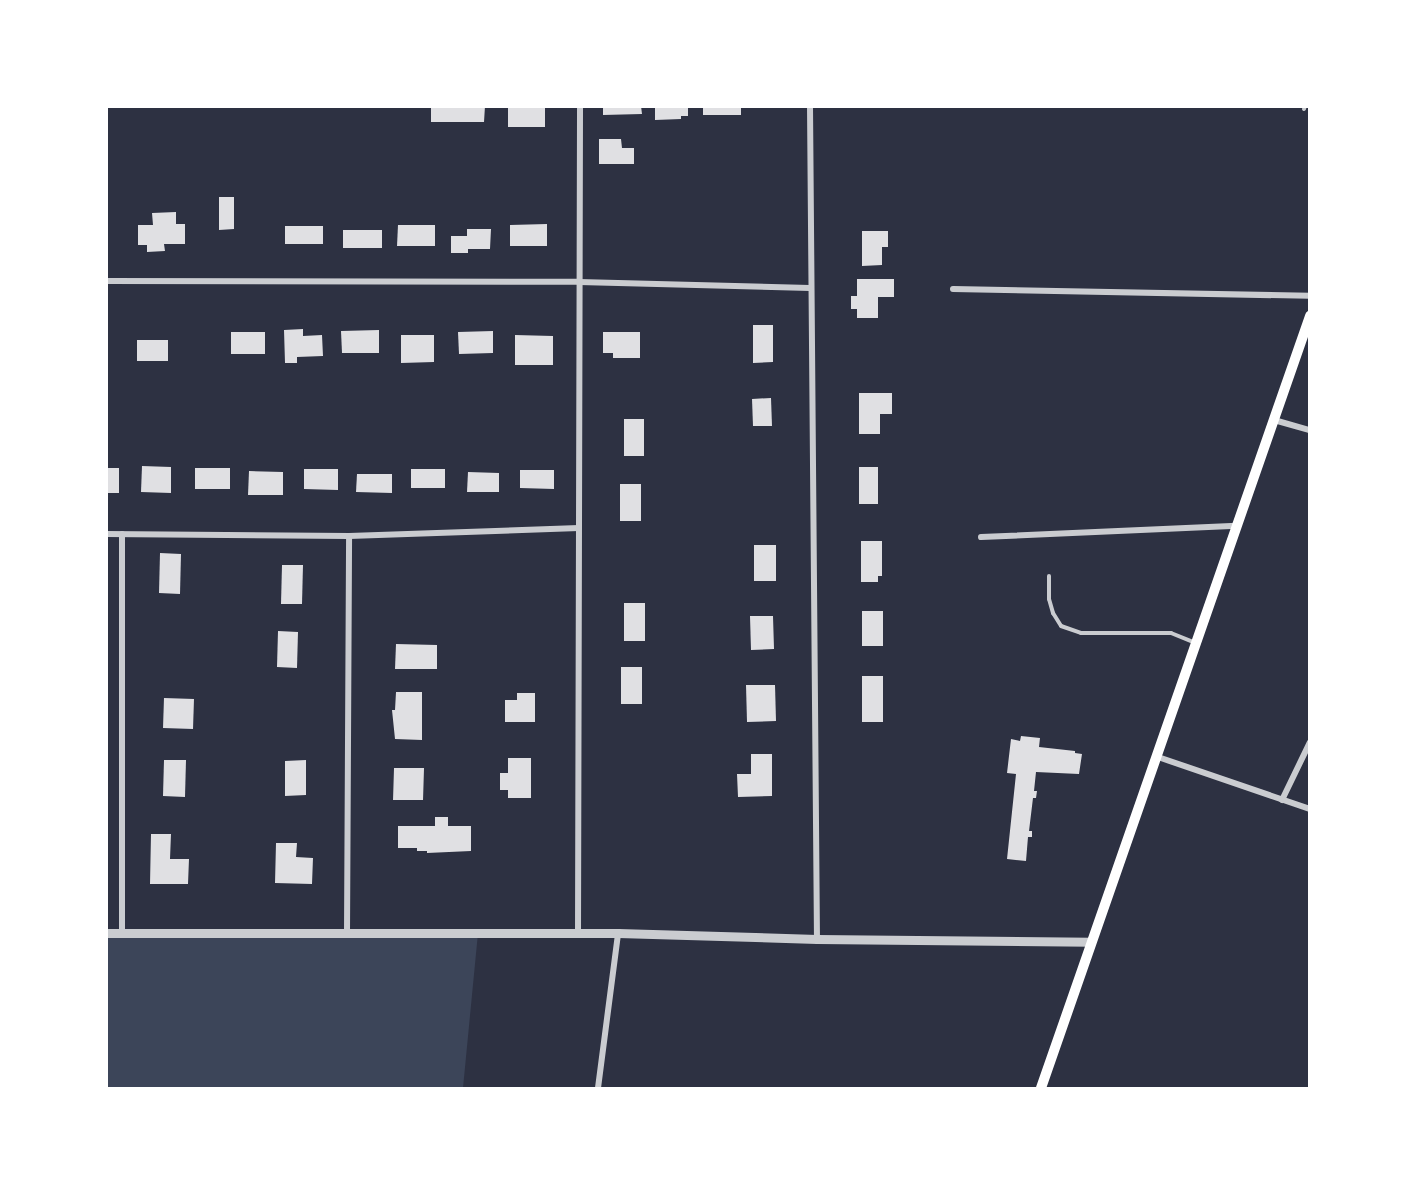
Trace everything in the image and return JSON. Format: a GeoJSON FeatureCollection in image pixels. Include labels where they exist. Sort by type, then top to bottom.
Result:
{"type":"FeatureCollection","features":[{"type":"Feature","properties":{"kind":"main road"},"geometry":{"type":"LineString","coordinates":[[1041,1089],[1090,942],[1158,757],[1310,316]]}},
{"type":"Feature","properties":{"kind":"street"},"geometry":{"type":"LineString","coordinates":[[578,934],[580,106]]}},
{"type":"Feature","properties":{"kind":"street"},"geometry":{"type":"LineString","coordinates":[[810,106],[817,939]]}},
{"type":"Feature","properties":{"kind":"street"},"geometry":{"type":"LineString","coordinates":[[106,281],[579,282],[810,288]]}},
{"type":"Feature","properties":{"kind":"street"},"geometry":{"type":"LineString","coordinates":[[953,289],[1310,296]]}},
{"type":"Feature","properties":{"kind":"street"},"geometry":{"type":"LineString","coordinates":[[1274,420],[1310,430]]}},
{"type":"Feature","properties":{"kind":"street"},"geometry":{"type":"LineString","coordinates":[[981,537],[1237,526]]}},
{"type":"Feature","properties":{"kind":"street"},"geometry":{"type":"LineString","coordinates":[[106,534],[349,536],[579,528]]}},
{"type":"Feature","properties":{"kind":"street"},"geometry":{"type":"LineString","coordinates":[[122,534],[122,934]]}},
{"type":"Feature","properties":{"kind":"street"},"geometry":{"type":"LineString","coordinates":[[347,934],[349,536]]}},
{"type":"Feature","properties":{"kind":"street"},"geometry":{"type":"LineString","coordinates":[[1282,800],[1310,742]]}},
{"type":"Feature","properties":{"kind":"street"},"geometry":{"type":"LineString","coordinates":[[1158,757],[1310,809]]}},
{"type":"Feature","properties":{"kind":"street"},"geometry":{"type":"LineString","coordinates":[[106,933],[618,933],[817,939],[1090,942]]}},
{"type":"Feature","properties":{"kind":"street"},"geometry":{"type":"LineString","coordinates":[[598,1089],[618,933]]}},
{"type":"Feature","properties":{"kind":"lane"},"geometry":{"type":"LineString","coordinates":[[1049,576],[1049,598],[1053,613],[1062,626],[1081,633],[1171,633],[1197,643]]}},
{"type":"Feature","properties":{"kind":"shaded area"},"geometry":{"type":"Polygon","coordinates":[[[107,933],[478,933],[463,1088],[107,1088],[107,933]]]}},
{"type":"Feature","properties":{"kind":"building"},"geometry":{"type":"Polygon","coordinates":[[[431,106],[485,106],[484,122],[431,122],[431,106]]]}},
{"type":"Feature","properties":{"kind":"building"},"geometry":{"type":"Polygon","coordinates":[[[603,106],[641,106],[642,114],[603,115],[603,106]]]}},
{"type":"Feature","properties":{"kind":"building"},"geometry":{"type":"Polygon","coordinates":[[[655,106],[688,106],[688,116],[681,116],[681,119],[655,120],[655,106]]]}},
{"type":"Feature","properties":{"kind":"building"},"geometry":{"type":"Polygon","coordinates":[[[703,106],[741,106],[741,115],[703,115],[703,106]]]}},
{"type":"Feature","properties":{"kind":"building"},"geometry":{"type":"Polygon","coordinates":[[[508,107],[545,107],[545,127],[508,127],[508,107]]]}},
{"type":"Feature","properties":{"kind":"building"},"geometry":{"type":"Polygon","coordinates":[[[599,139],[621,139],[622,148],[634,148],[634,164],[599,164],[599,139]]]}},
{"type":"Feature","properties":{"kind":"building"},"geometry":{"type":"Polygon","coordinates":[[[219,197],[234,197],[234,229],[219,230],[219,197]]]}},
{"type":"Feature","properties":{"kind":"building"},"geometry":{"type":"Polygon","coordinates":[[[176,212],[176,224],[185,224],[185,244],[164,244],[165,251],[147,252],[147,245],[138,245],[138,225],[153,225],[152,213],[176,212]]]}},
{"type":"Feature","properties":{"kind":"building"},"geometry":{"type":"Polygon","coordinates":[[[547,224],[547,246],[510,246],[510,225],[547,224]]]}},
{"type":"Feature","properties":{"kind":"building"},"geometry":{"type":"Polygon","coordinates":[[[398,225],[435,225],[435,246],[397,246],[398,225]]]}},
{"type":"Feature","properties":{"kind":"building"},"geometry":{"type":"Polygon","coordinates":[[[285,226],[323,226],[323,244],[285,244],[285,226]]]}},
{"type":"Feature","properties":{"kind":"building"},"geometry":{"type":"Polygon","coordinates":[[[467,229],[491,229],[490,249],[468,249],[468,253],[451,253],[451,236],[467,236],[467,229]]]}},
{"type":"Feature","properties":{"kind":"building"},"geometry":{"type":"Polygon","coordinates":[[[343,230],[382,230],[382,248],[343,248],[343,230]]]}},
{"type":"Feature","properties":{"kind":"building"},"geometry":{"type":"Polygon","coordinates":[[[862,231],[888,231],[888,247],[882,247],[882,265],[862,266],[862,231]]]}},
{"type":"Feature","properties":{"kind":"building"},"geometry":{"type":"Polygon","coordinates":[[[857,279],[894,279],[894,297],[878,297],[878,318],[857,318],[857,309],[851,309],[851,296],[857,296],[857,279]]]}},
{"type":"Feature","properties":{"kind":"building"},"geometry":{"type":"Polygon","coordinates":[[[753,325],[773,325],[773,362],[753,363],[753,325]]]}},
{"type":"Feature","properties":{"kind":"building"},"geometry":{"type":"Polygon","coordinates":[[[303,329],[303,336],[322,335],[323,356],[297,357],[297,363],[285,363],[284,330],[303,329]]]}},
{"type":"Feature","properties":{"kind":"building"},"geometry":{"type":"Polygon","coordinates":[[[379,330],[379,353],[342,353],[341,331],[379,330]]]}},
{"type":"Feature","properties":{"kind":"building"},"geometry":{"type":"Polygon","coordinates":[[[493,331],[493,353],[459,354],[458,332],[493,331]]]}},
{"type":"Feature","properties":{"kind":"building"},"geometry":{"type":"Polygon","coordinates":[[[231,332],[265,332],[265,354],[231,354],[231,332]]]}},
{"type":"Feature","properties":{"kind":"building"},"geometry":{"type":"Polygon","coordinates":[[[603,332],[640,332],[640,358],[613,358],[613,353],[603,353],[603,332]]]}},
{"type":"Feature","properties":{"kind":"building"},"geometry":{"type":"Polygon","coordinates":[[[401,335],[434,335],[434,362],[401,363],[401,335]]]}},
{"type":"Feature","properties":{"kind":"building"},"geometry":{"type":"Polygon","coordinates":[[[515,335],[553,336],[553,365],[515,365],[515,335]]]}},
{"type":"Feature","properties":{"kind":"building"},"geometry":{"type":"Polygon","coordinates":[[[137,340],[168,340],[168,361],[137,361],[137,340]]]}},
{"type":"Feature","properties":{"kind":"building"},"geometry":{"type":"Polygon","coordinates":[[[859,393],[892,393],[892,414],[880,414],[880,434],[859,434],[859,393]]]}},
{"type":"Feature","properties":{"kind":"building"},"geometry":{"type":"Polygon","coordinates":[[[771,398],[772,426],[753,426],[752,399],[771,398]]]}},
{"type":"Feature","properties":{"kind":"building"},"geometry":{"type":"Polygon","coordinates":[[[624,419],[644,419],[644,456],[624,456],[624,419]]]}},
{"type":"Feature","properties":{"kind":"building"},"geometry":{"type":"Polygon","coordinates":[[[142,466],[171,467],[171,493],[141,492],[142,466]]]}},
{"type":"Feature","properties":{"kind":"building"},"geometry":{"type":"Polygon","coordinates":[[[859,467],[878,467],[878,504],[859,504],[859,467]]]}},
{"type":"Feature","properties":{"kind":"building"},"geometry":{"type":"Polygon","coordinates":[[[106,468],[119,468],[119,493],[106,493],[106,468]]]}},
{"type":"Feature","properties":{"kind":"building"},"geometry":{"type":"Polygon","coordinates":[[[195,468],[230,468],[230,489],[195,489],[195,468]]]}},
{"type":"Feature","properties":{"kind":"building"},"geometry":{"type":"Polygon","coordinates":[[[304,469],[338,469],[338,490],[304,489],[304,469]]]}},
{"type":"Feature","properties":{"kind":"building"},"geometry":{"type":"Polygon","coordinates":[[[411,469],[445,469],[445,488],[411,488],[411,469]]]}},
{"type":"Feature","properties":{"kind":"building"},"geometry":{"type":"Polygon","coordinates":[[[520,470],[554,470],[554,489],[520,488],[520,470]]]}},
{"type":"Feature","properties":{"kind":"building"},"geometry":{"type":"Polygon","coordinates":[[[249,471],[283,472],[283,495],[248,495],[249,471]]]}},
{"type":"Feature","properties":{"kind":"building"},"geometry":{"type":"Polygon","coordinates":[[[468,472],[499,473],[499,492],[467,492],[468,472]]]}},
{"type":"Feature","properties":{"kind":"building"},"geometry":{"type":"Polygon","coordinates":[[[357,474],[392,474],[392,493],[356,492],[357,474]]]}},
{"type":"Feature","properties":{"kind":"building"},"geometry":{"type":"Polygon","coordinates":[[[620,484],[641,484],[641,521],[620,521],[620,484]]]}},
{"type":"Feature","properties":{"kind":"building"},"geometry":{"type":"Polygon","coordinates":[[[861,541],[882,541],[882,576],[878,576],[878,582],[861,582],[861,541]]]}},
{"type":"Feature","properties":{"kind":"building"},"geometry":{"type":"Polygon","coordinates":[[[754,545],[776,545],[776,581],[754,581],[754,545]]]}},
{"type":"Feature","properties":{"kind":"building"},"geometry":{"type":"Polygon","coordinates":[[[160,553],[181,554],[180,594],[159,593],[160,553]]]}},
{"type":"Feature","properties":{"kind":"building"},"geometry":{"type":"Polygon","coordinates":[[[282,565],[303,565],[302,604],[281,604],[282,565]]]}},
{"type":"Feature","properties":{"kind":"building"},"geometry":{"type":"Polygon","coordinates":[[[624,603],[645,603],[645,641],[624,641],[624,603]]]}},
{"type":"Feature","properties":{"kind":"building"},"geometry":{"type":"Polygon","coordinates":[[[862,611],[883,611],[883,646],[862,646],[862,611]]]}},
{"type":"Feature","properties":{"kind":"building"},"geometry":{"type":"Polygon","coordinates":[[[750,616],[773,616],[774,649],[751,650],[750,616]]]}},
{"type":"Feature","properties":{"kind":"building"},"geometry":{"type":"Polygon","coordinates":[[[278,631],[298,632],[297,668],[277,667],[278,631]]]}},
{"type":"Feature","properties":{"kind":"building"},"geometry":{"type":"Polygon","coordinates":[[[396,644],[437,645],[437,669],[395,669],[396,644]]]}},
{"type":"Feature","properties":{"kind":"building"},"geometry":{"type":"Polygon","coordinates":[[[621,667],[642,667],[642,704],[621,704],[621,667]]]}},
{"type":"Feature","properties":{"kind":"building"},"geometry":{"type":"Polygon","coordinates":[[[862,676],[883,676],[883,722],[862,722],[862,676]]]}},
{"type":"Feature","properties":{"kind":"building"},"geometry":{"type":"Polygon","coordinates":[[[746,685],[775,685],[776,721],[747,722],[746,685]]]}},
{"type":"Feature","properties":{"kind":"building"},"geometry":{"type":"Polygon","coordinates":[[[396,692],[422,692],[422,740],[395,739],[392,710],[395,710],[396,692]]]}},
{"type":"Feature","properties":{"kind":"building"},"geometry":{"type":"Polygon","coordinates":[[[517,693],[535,693],[535,722],[505,722],[505,700],[517,700],[517,693]]]}},
{"type":"Feature","properties":{"kind":"building"},"geometry":{"type":"Polygon","coordinates":[[[164,698],[194,699],[193,729],[163,728],[164,698]]]}},
{"type":"Feature","properties":{"kind":"building"},"geometry":{"type":"Polygon","coordinates":[[[1021,736],[1040,738],[1039,747],[1075,751],[1075,753],[1082,754],[1079,774],[1036,772],[1034,791],[1037,791],[1036,798],[1033,798],[1029,831],[1032,831],[1032,837],[1028,837],[1026,861],[1007,859],[1016,774],[1007,773],[1011,739],[1020,741],[1021,736]]]}},
{"type":"Feature","properties":{"kind":"building"},"geometry":{"type":"Polygon","coordinates":[[[751,754],[772,754],[772,796],[738,797],[737,774],[751,774],[751,754]]]}},
{"type":"Feature","properties":{"kind":"building"},"geometry":{"type":"Polygon","coordinates":[[[508,758],[531,758],[531,798],[508,798],[508,790],[500,790],[500,773],[508,773],[508,758]]]}},
{"type":"Feature","properties":{"kind":"building"},"geometry":{"type":"Polygon","coordinates":[[[164,760],[186,760],[185,797],[163,796],[164,760]]]}},
{"type":"Feature","properties":{"kind":"building"},"geometry":{"type":"Polygon","coordinates":[[[306,760],[306,795],[285,796],[285,761],[306,760]]]}},
{"type":"Feature","properties":{"kind":"building"},"geometry":{"type":"Polygon","coordinates":[[[394,768],[424,768],[423,800],[393,800],[394,768]]]}},
{"type":"Feature","properties":{"kind":"building"},"geometry":{"type":"Polygon","coordinates":[[[435,817],[448,817],[448,826],[471,826],[471,851],[427,853],[427,851],[417,851],[417,848],[398,848],[398,826],[435,826],[435,817]]]}},
{"type":"Feature","properties":{"kind":"building"},"geometry":{"type":"Polygon","coordinates":[[[151,834],[171,834],[170,859],[189,859],[188,884],[150,884],[151,834]]]}},
{"type":"Feature","properties":{"kind":"building"},"geometry":{"type":"Polygon","coordinates":[[[276,843],[297,843],[296,857],[313,858],[312,884],[275,883],[276,843]]]}}]}
